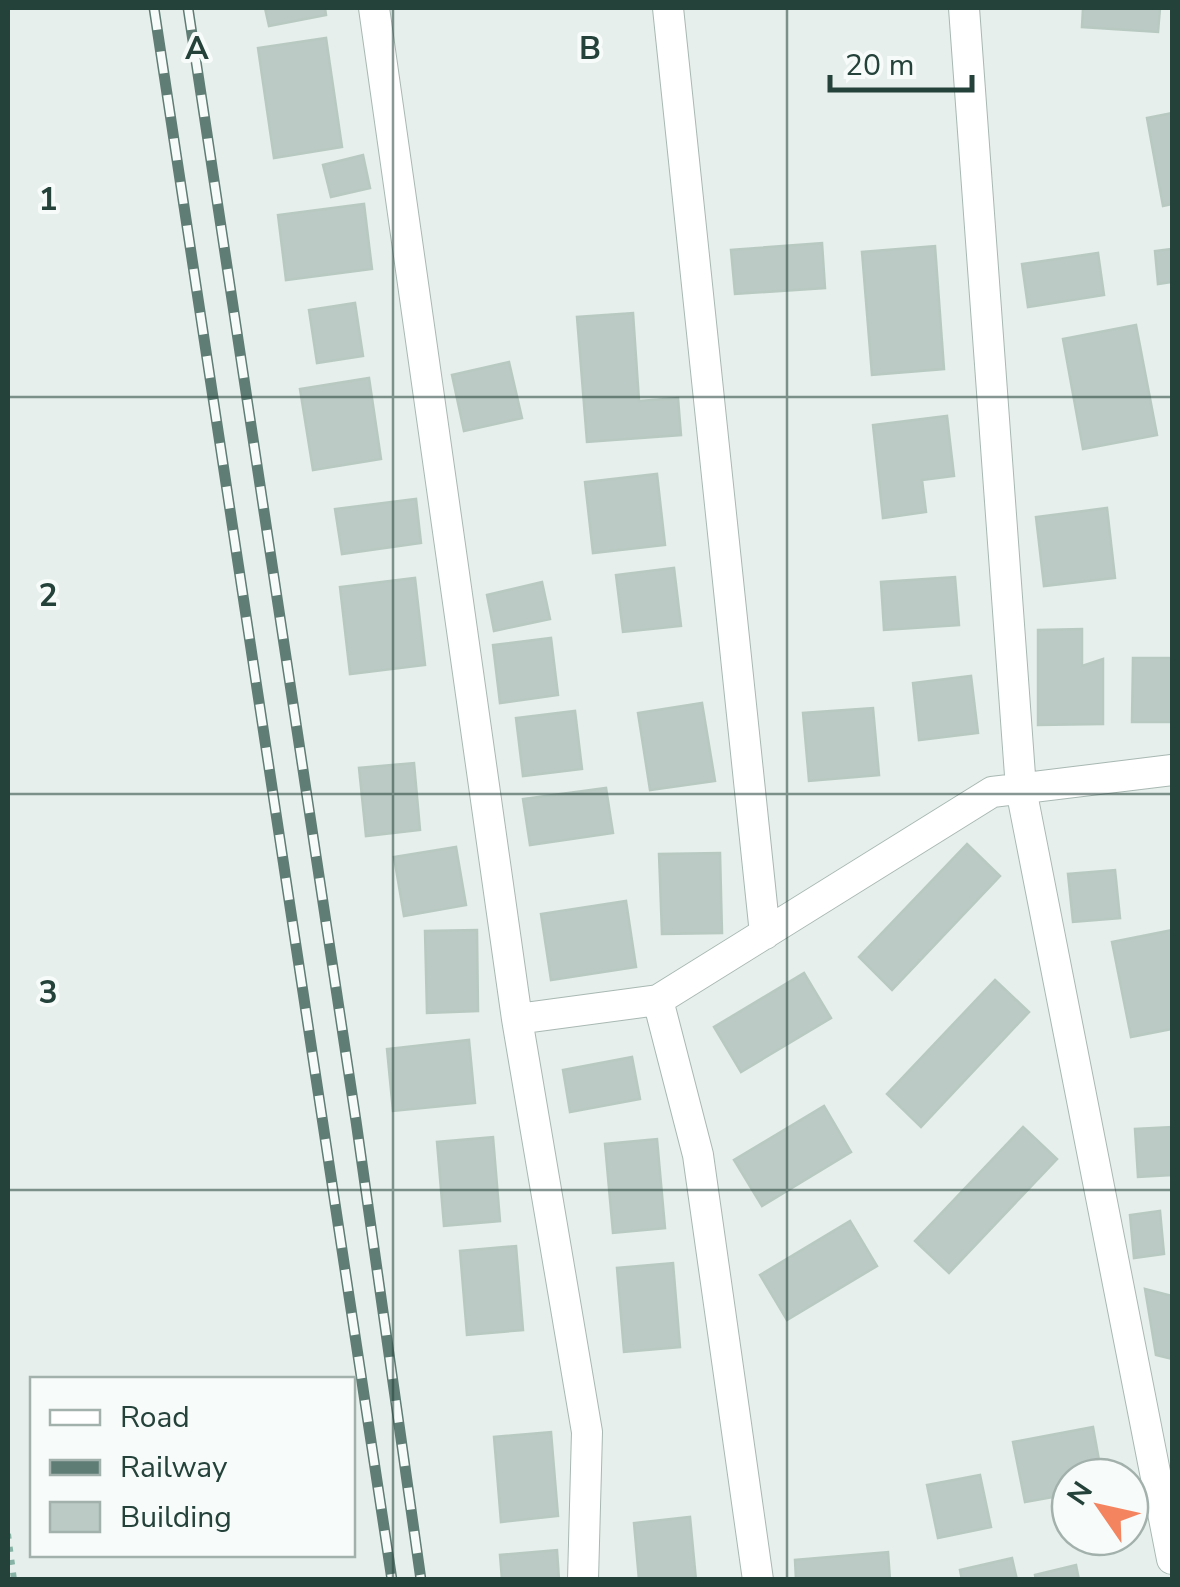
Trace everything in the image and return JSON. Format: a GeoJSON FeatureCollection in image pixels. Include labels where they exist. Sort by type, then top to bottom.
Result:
{"type":"FeatureCollection","features":[{"type":"Feature","properties":{"kind":"street"},"geometry":{"type":"LineString","coordinates":[[374,8],[518,1020],[587,1432],[583,1580]]}},
{"type":"Feature","properties":{"kind":"street"},"geometry":{"type":"LineString","coordinates":[[668,8],[765,934]]}},
{"type":"Feature","properties":{"kind":"street"},"geometry":{"type":"LineString","coordinates":[[964,8],[1021,789],[1172,1559]]}},
{"type":"Feature","properties":{"kind":"street"},"geometry":{"type":"LineString","coordinates":[[518,1020],[658,1000],[992,792],[1172,770]]}},
{"type":"Feature","properties":{"kind":"street"},"geometry":{"type":"LineString","coordinates":[[658,1000],[698,1155],[758,1580]]}},
{"type":"Feature","properties":{"kind":"path"},"geometry":{"type":"LineString","coordinates":[[8,1534],[14,1580]]}},
{"type":"Feature","properties":{"kind":"building"},"geometry":{"type":"Polygon","coordinates":[[[265,8],[325,8],[326,15],[269,26],[265,8]]]}},
{"type":"Feature","properties":{"kind":"building"},"geometry":{"type":"Polygon","coordinates":[[[1083,8],[1160,8],[1158,32],[1082,27],[1083,8]]]}},
{"type":"Feature","properties":{"kind":"building"},"geometry":{"type":"Polygon","coordinates":[[[326,38],[342,147],[274,158],[258,48],[326,38]]]}},
{"type":"Feature","properties":{"kind":"building"},"geometry":{"type":"Polygon","coordinates":[[[1172,113],[1172,204],[1163,206],[1147,118],[1172,113]]]}},
{"type":"Feature","properties":{"kind":"building"},"geometry":{"type":"Polygon","coordinates":[[[363,155],[370,188],[331,197],[323,165],[363,155]]]}},
{"type":"Feature","properties":{"kind":"building"},"geometry":{"type":"Polygon","coordinates":[[[364,204],[372,269],[286,280],[278,215],[364,204]]]}},
{"type":"Feature","properties":{"kind":"building"},"geometry":{"type":"Polygon","coordinates":[[[822,243],[825,288],[735,294],[731,250],[822,243]]]}},
{"type":"Feature","properties":{"kind":"building"},"geometry":{"type":"Polygon","coordinates":[[[935,246],[944,369],[872,375],[862,252],[935,246]]]}},
{"type":"Feature","properties":{"kind":"building"},"geometry":{"type":"Polygon","coordinates":[[[1172,249],[1172,282],[1158,284],[1155,251],[1172,249]]]}},
{"type":"Feature","properties":{"kind":"building"},"geometry":{"type":"Polygon","coordinates":[[[1098,253],[1104,295],[1028,307],[1022,264],[1098,253]]]}},
{"type":"Feature","properties":{"kind":"building"},"geometry":{"type":"Polygon","coordinates":[[[355,303],[363,356],[317,363],[309,310],[355,303]]]}},
{"type":"Feature","properties":{"kind":"building"},"geometry":{"type":"Polygon","coordinates":[[[633,313],[639,401],[678,398],[681,435],[587,442],[577,317],[633,313]]]}},
{"type":"Feature","properties":{"kind":"building"},"geometry":{"type":"Polygon","coordinates":[[[1136,325],[1157,435],[1083,449],[1063,339],[1136,325]]]}},
{"type":"Feature","properties":{"kind":"building"},"geometry":{"type":"Polygon","coordinates":[[[509,362],[522,418],[464,431],[452,375],[509,362]]]}},
{"type":"Feature","properties":{"kind":"building"},"geometry":{"type":"Polygon","coordinates":[[[369,378],[381,459],[313,470],[300,389],[369,378]]]}},
{"type":"Feature","properties":{"kind":"building"},"geometry":{"type":"Polygon","coordinates":[[[947,416],[954,476],[922,480],[926,512],[883,518],[873,425],[947,416]]]}},
{"type":"Feature","properties":{"kind":"building"},"geometry":{"type":"Polygon","coordinates":[[[657,474],[665,545],[593,553],[585,482],[657,474]]]}},
{"type":"Feature","properties":{"kind":"building"},"geometry":{"type":"Polygon","coordinates":[[[416,499],[421,543],[342,554],[335,509],[416,499]]]}},
{"type":"Feature","properties":{"kind":"building"},"geometry":{"type":"Polygon","coordinates":[[[1107,508],[1115,578],[1044,586],[1036,517],[1107,508]]]}},
{"type":"Feature","properties":{"kind":"building"},"geometry":{"type":"Polygon","coordinates":[[[674,568],[681,626],[623,632],[616,575],[674,568]]]}},
{"type":"Feature","properties":{"kind":"building"},"geometry":{"type":"Polygon","coordinates":[[[955,577],[959,625],[884,630],[881,582],[955,577]]]}},
{"type":"Feature","properties":{"kind":"building"},"geometry":{"type":"Polygon","coordinates":[[[415,578],[425,665],[350,674],[340,587],[415,578]]]}},
{"type":"Feature","properties":{"kind":"building"},"geometry":{"type":"Polygon","coordinates":[[[542,582],[550,619],[494,631],[487,595],[542,582]]]}},
{"type":"Feature","properties":{"kind":"building"},"geometry":{"type":"Polygon","coordinates":[[[1082,629],[1082,666],[1103,659],[1103,724],[1038,725],[1038,630],[1082,629]]]}},
{"type":"Feature","properties":{"kind":"building"},"geometry":{"type":"Polygon","coordinates":[[[551,638],[558,695],[500,703],[493,645],[551,638]]]}},
{"type":"Feature","properties":{"kind":"building"},"geometry":{"type":"Polygon","coordinates":[[[1133,658],[1172,658],[1172,722],[1132,722],[1133,658]]]}},
{"type":"Feature","properties":{"kind":"building"},"geometry":{"type":"Polygon","coordinates":[[[971,676],[978,733],[919,740],[913,683],[971,676]]]}},
{"type":"Feature","properties":{"kind":"building"},"geometry":{"type":"Polygon","coordinates":[[[702,703],[715,781],[650,790],[638,713],[702,703]]]}},
{"type":"Feature","properties":{"kind":"building"},"geometry":{"type":"Polygon","coordinates":[[[873,708],[879,775],[809,781],[803,713],[873,708]]]}},
{"type":"Feature","properties":{"kind":"building"},"geometry":{"type":"Polygon","coordinates":[[[575,711],[582,769],[523,776],[516,718],[575,711]]]}},
{"type":"Feature","properties":{"kind":"building"},"geometry":{"type":"Polygon","coordinates":[[[414,763],[420,830],[366,836],[359,768],[414,763]]]}},
{"type":"Feature","properties":{"kind":"building"},"geometry":{"type":"Polygon","coordinates":[[[606,788],[613,833],[530,845],[523,799],[606,788]]]}},
{"type":"Feature","properties":{"kind":"building"},"geometry":{"type":"Polygon","coordinates":[[[967,844],[1000,876],[892,990],[859,957],[967,844]]]}},
{"type":"Feature","properties":{"kind":"building"},"geometry":{"type":"Polygon","coordinates":[[[456,847],[466,905],[404,916],[394,857],[456,847]]]}},
{"type":"Feature","properties":{"kind":"building"},"geometry":{"type":"Polygon","coordinates":[[[720,853],[722,933],[662,934],[659,854],[720,853]]]}},
{"type":"Feature","properties":{"kind":"building"},"geometry":{"type":"Polygon","coordinates":[[[1115,870],[1120,918],[1073,922],[1068,874],[1115,870]]]}},
{"type":"Feature","properties":{"kind":"building"},"geometry":{"type":"Polygon","coordinates":[[[626,901],[636,967],[551,980],[541,914],[626,901]]]}},
{"type":"Feature","properties":{"kind":"building"},"geometry":{"type":"Polygon","coordinates":[[[477,930],[478,1011],[427,1013],[425,931],[477,930]]]}},
{"type":"Feature","properties":{"kind":"building"},"geometry":{"type":"Polygon","coordinates":[[[1172,930],[1172,1029],[1131,1037],[1112,942],[1172,930]]]}},
{"type":"Feature","properties":{"kind":"building"},"geometry":{"type":"Polygon","coordinates":[[[804,973],[831,1018],[741,1072],[714,1027],[804,973]]]}},
{"type":"Feature","properties":{"kind":"building"},"geometry":{"type":"Polygon","coordinates":[[[995,980],[1029,1012],[921,1127],[887,1094],[995,980]]]}},
{"type":"Feature","properties":{"kind":"building"},"geometry":{"type":"Polygon","coordinates":[[[469,1040],[475,1103],[393,1111],[387,1049],[469,1040]]]}},
{"type":"Feature","properties":{"kind":"building"},"geometry":{"type":"Polygon","coordinates":[[[632,1057],[640,1099],[570,1112],[563,1070],[632,1057]]]}},
{"type":"Feature","properties":{"kind":"building"},"geometry":{"type":"Polygon","coordinates":[[[824,1106],[851,1152],[762,1206],[734,1160],[824,1106]]]}},
{"type":"Feature","properties":{"kind":"building"},"geometry":{"type":"Polygon","coordinates":[[[1023,1127],[1057,1159],[949,1273],[915,1241],[1023,1127]]]}},
{"type":"Feature","properties":{"kind":"building"},"geometry":{"type":"Polygon","coordinates":[[[1172,1127],[1172,1175],[1138,1177],[1135,1129],[1172,1127]]]}},
{"type":"Feature","properties":{"kind":"building"},"geometry":{"type":"Polygon","coordinates":[[[493,1137],[500,1221],[444,1226],[437,1142],[493,1137]]]}},
{"type":"Feature","properties":{"kind":"building"},"geometry":{"type":"Polygon","coordinates":[[[657,1139],[665,1228],[613,1233],[605,1144],[657,1139]]]}},
{"type":"Feature","properties":{"kind":"building"},"geometry":{"type":"Polygon","coordinates":[[[1160,1211],[1164,1254],[1134,1258],[1130,1215],[1160,1211]]]}},
{"type":"Feature","properties":{"kind":"building"},"geometry":{"type":"Polygon","coordinates":[[[850,1221],[877,1266],[787,1320],[760,1275],[850,1221]]]}},
{"type":"Feature","properties":{"kind":"building"},"geometry":{"type":"Polygon","coordinates":[[[516,1246],[523,1330],[467,1335],[460,1251],[516,1246]]]}},
{"type":"Feature","properties":{"kind":"building"},"geometry":{"type":"Polygon","coordinates":[[[673,1263],[680,1347],[624,1352],[617,1268],[673,1263]]]}},
{"type":"Feature","properties":{"kind":"building"},"geometry":{"type":"Polygon","coordinates":[[[1145,1289],[1172,1296],[1172,1359],[1156,1355],[1145,1289]]]}},
{"type":"Feature","properties":{"kind":"building"},"geometry":{"type":"Polygon","coordinates":[[[1093,1427],[1098,1457],[1050,1457],[1050,1498],[1025,1502],[1013,1442],[1093,1427]]]}},
{"type":"Feature","properties":{"kind":"building"},"geometry":{"type":"Polygon","coordinates":[[[551,1432],[558,1516],[501,1522],[494,1437],[551,1432]]]}},
{"type":"Feature","properties":{"kind":"building"},"geometry":{"type":"Polygon","coordinates":[[[980,1475],[991,1527],[938,1538],[927,1485],[980,1475]]]}},
{"type":"Feature","properties":{"kind":"building"},"geometry":{"type":"Polygon","coordinates":[[[690,1517],[696,1580],[639,1580],[634,1523],[690,1517]]]}},
{"type":"Feature","properties":{"kind":"building"},"geometry":{"type":"Polygon","coordinates":[[[557,1550],[559,1580],[502,1580],[500,1555],[557,1550]]]}},
{"type":"Feature","properties":{"kind":"building"},"geometry":{"type":"Polygon","coordinates":[[[888,1552],[890,1580],[796,1580],[795,1560],[888,1552]]]}},
{"type":"Feature","properties":{"kind":"building"},"geometry":{"type":"Polygon","coordinates":[[[1012,1558],[1017,1580],[962,1580],[960,1570],[1012,1558]]]}},
{"type":"Feature","properties":{"kind":"building"},"geometry":{"type":"Polygon","coordinates":[[[1076,1565],[1079,1580],[1036,1580],[1035,1575],[1076,1565]]]}},
{"type":"Feature","properties":{"kind":"railway"},"geometry":{"type":"LineString","coordinates":[[154,8],[392,1580]]}},
{"type":"Feature","properties":{"kind":"railway"},"geometry":{"type":"LineString","coordinates":[[188,8],[421,1580]]}}]}
